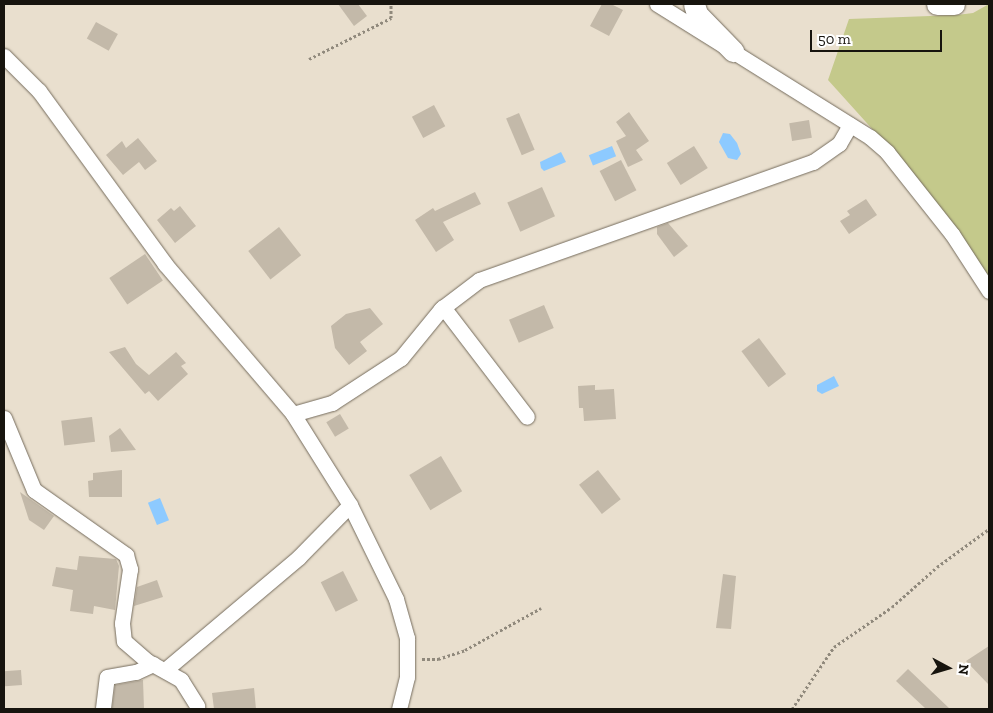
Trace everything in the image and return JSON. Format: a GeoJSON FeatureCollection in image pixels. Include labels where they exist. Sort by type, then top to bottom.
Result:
{"type":"FeatureCollection","features":[{"type":"Feature","properties":{"kind":"street"},"geometry":{"type":"LineString","coordinates":[[657,4],[850,125],[887,152],[952,234],[989,291]]}},
{"type":"Feature","properties":{"kind":"street"},"geometry":{"type":"LineString","coordinates":[[694,4],[697,14],[732,51]]}},
{"type":"Feature","properties":{"kind":"street"},"geometry":{"type":"LineString","coordinates":[[937,4],[954,4]]}},
{"type":"Feature","properties":{"kind":"street"},"geometry":{"type":"LineString","coordinates":[[4,56],[44,98],[165,264],[293,414],[350,505],[396,599],[409,658],[399,709]]}},
{"type":"Feature","properties":{"kind":"street"},"geometry":{"type":"LineString","coordinates":[[293,414],[332,403],[402,358],[443,307],[485,277],[813,162],[839,144],[850,125]]}},
{"type":"Feature","properties":{"kind":"street"},"geometry":{"type":"LineString","coordinates":[[443,307],[527,417]]}},
{"type":"Feature","properties":{"kind":"street"},"geometry":{"type":"LineString","coordinates":[[4,418],[34,490],[129,559],[122,634],[128,646],[187,687],[197,706]]}},
{"type":"Feature","properties":{"kind":"street"},"geometry":{"type":"LineString","coordinates":[[103,708],[107,677],[159,667],[304,552],[350,505]]}},
{"type":"Feature","properties":{"kind":"path"},"geometry":{"type":"LineString","coordinates":[[309,59],[392,18],[391,4]]}},
{"type":"Feature","properties":{"kind":"path"},"geometry":{"type":"LineString","coordinates":[[792,709],[834,647],[892,607],[937,567],[989,529]]}},
{"type":"Feature","properties":{"kind":"path"},"geometry":{"type":"LineString","coordinates":[[409,658],[438,659],[450,656],[541,608]]}},
{"type":"Feature","properties":{"kind":"green space"},"geometry":{"type":"Polygon","coordinates":[[[989,4],[989,280],[874,131],[828,80],[849,19],[957,15],[973,13],[989,4]]]}},
{"type":"Feature","properties":{"kind":"water"},"geometry":{"type":"Polygon","coordinates":[[[723,133],[730,134],[737,143],[741,154],[737,160],[728,158],[719,142],[723,133]]]}},
{"type":"Feature","properties":{"kind":"water"},"geometry":{"type":"Polygon","coordinates":[[[612,146],[616,156],[593,166],[589,155],[612,146]]]}},
{"type":"Feature","properties":{"kind":"water"},"geometry":{"type":"Polygon","coordinates":[[[561,152],[566,162],[544,171],[541,168],[540,162],[561,152]]]}},
{"type":"Feature","properties":{"kind":"water"},"geometry":{"type":"Polygon","coordinates":[[[834,376],[839,386],[822,394],[817,391],[817,385],[834,376]]]}},
{"type":"Feature","properties":{"kind":"water"},"geometry":{"type":"Polygon","coordinates":[[[160,498],[169,520],[157,525],[148,503],[160,498]]]}},
{"type":"Feature","properties":{"kind":"building"},"geometry":{"type":"Polygon","coordinates":[[[338,4],[358,4],[367,16],[354,26],[338,4]]]}},
{"type":"Feature","properties":{"kind":"building"},"geometry":{"type":"Polygon","coordinates":[[[602,4],[611,4],[623,10],[609,36],[590,26],[602,4]]]}},
{"type":"Feature","properties":{"kind":"building"},"geometry":{"type":"Polygon","coordinates":[[[96,22],[118,34],[109,51],[87,39],[96,22]]]}},
{"type":"Feature","properties":{"kind":"building"},"geometry":{"type":"Polygon","coordinates":[[[434,105],[445,126],[423,138],[412,117],[434,105]]]}},
{"type":"Feature","properties":{"kind":"building"},"geometry":{"type":"Polygon","coordinates":[[[629,112],[649,141],[636,150],[643,160],[628,167],[616,141],[626,136],[616,122],[629,112]]]}},
{"type":"Feature","properties":{"kind":"building"},"geometry":{"type":"Polygon","coordinates":[[[519,113],[535,150],[522,155],[506,118],[519,113]]]}},
{"type":"Feature","properties":{"kind":"building"},"geometry":{"type":"Polygon","coordinates":[[[809,120],[812,138],[792,141],[789,123],[809,120]]]}},
{"type":"Feature","properties":{"kind":"building"},"geometry":{"type":"Polygon","coordinates":[[[138,138],[157,161],[145,170],[139,162],[123,175],[106,155],[122,141],[126,148],[138,138]]]}},
{"type":"Feature","properties":{"kind":"building"},"geometry":{"type":"Polygon","coordinates":[[[694,146],[708,168],[681,185],[667,163],[694,146]]]}},
{"type":"Feature","properties":{"kind":"building"},"geometry":{"type":"Polygon","coordinates":[[[621,160],[636,190],[615,201],[600,171],[621,160]]]}},
{"type":"Feature","properties":{"kind":"building"},"geometry":{"type":"Polygon","coordinates":[[[542,187],[555,216],[520,232],[507,202],[542,187]]]}},
{"type":"Feature","properties":{"kind":"building"},"geometry":{"type":"Polygon","coordinates":[[[475,192],[481,204],[443,222],[454,240],[436,252],[415,220],[433,208],[435,211],[475,192]]]}},
{"type":"Feature","properties":{"kind":"building"},"geometry":{"type":"Polygon","coordinates":[[[866,199],[877,215],[849,234],[840,221],[850,215],[847,211],[866,199]]]}},
{"type":"Feature","properties":{"kind":"building"},"geometry":{"type":"Polygon","coordinates":[[[180,206],[196,226],[175,243],[157,220],[171,208],[174,211],[180,206]]]}},
{"type":"Feature","properties":{"kind":"building"},"geometry":{"type":"Polygon","coordinates":[[[668,223],[688,246],[674,257],[657,234],[657,227],[668,223]]]}},
{"type":"Feature","properties":{"kind":"building"},"geometry":{"type":"Polygon","coordinates":[[[279,227],[301,255],[270,279],[248,251],[279,227]]]}},
{"type":"Feature","properties":{"kind":"building"},"geometry":{"type":"Polygon","coordinates":[[[145,254],[163,281],[127,305],[109,278],[145,254]]]}},
{"type":"Feature","properties":{"kind":"building"},"geometry":{"type":"Polygon","coordinates":[[[544,305],[554,328],[519,343],[509,320],[544,305]]]}},
{"type":"Feature","properties":{"kind":"building"},"geometry":{"type":"Polygon","coordinates":[[[370,308],[383,324],[360,342],[367,351],[349,365],[335,348],[331,326],[346,314],[370,308]]]}},
{"type":"Feature","properties":{"kind":"building"},"geometry":{"type":"Polygon","coordinates":[[[759,338],[786,374],[769,387],[741,351],[759,338]]]}},
{"type":"Feature","properties":{"kind":"building"},"geometry":{"type":"Polygon","coordinates":[[[125,347],[136,364],[149,375],[176,352],[186,363],[181,366],[188,374],[158,401],[149,391],[145,394],[109,352],[125,347]]]}},
{"type":"Feature","properties":{"kind":"building"},"geometry":{"type":"Polygon","coordinates":[[[595,385],[595,390],[614,389],[616,419],[584,421],[583,408],[579,408],[578,386],[595,385]]]}},
{"type":"Feature","properties":{"kind":"building"},"geometry":{"type":"Polygon","coordinates":[[[340,414],[349,429],[335,437],[326,422],[340,414]]]}},
{"type":"Feature","properties":{"kind":"building"},"geometry":{"type":"Polygon","coordinates":[[[92,417],[95,442],[64,446],[61,421],[92,417]]]}},
{"type":"Feature","properties":{"kind":"building"},"geometry":{"type":"Polygon","coordinates":[[[120,428],[136,450],[111,452],[109,436],[120,428]]]}},
{"type":"Feature","properties":{"kind":"building"},"geometry":{"type":"Polygon","coordinates":[[[441,456],[462,491],[430,510],[409,475],[441,456]]]}},
{"type":"Feature","properties":{"kind":"building"},"geometry":{"type":"Polygon","coordinates":[[[122,470],[122,497],[89,497],[88,481],[93,480],[93,473],[122,470]]]}},
{"type":"Feature","properties":{"kind":"building"},"geometry":{"type":"Polygon","coordinates":[[[598,470],[621,499],[602,514],[579,485],[598,470]]]}},
{"type":"Feature","properties":{"kind":"building"},"geometry":{"type":"Polygon","coordinates":[[[20,492],[54,516],[44,530],[29,520],[20,492]]]}},
{"type":"Feature","properties":{"kind":"building"},"geometry":{"type":"Polygon","coordinates":[[[79,556],[116,559],[119,566],[115,610],[94,606],[93,614],[70,611],[73,590],[52,586],[56,567],[77,570],[79,556]]]}},
{"type":"Feature","properties":{"kind":"building"},"geometry":{"type":"Polygon","coordinates":[[[343,571],[358,600],[336,612],[321,582],[343,571]]]}},
{"type":"Feature","properties":{"kind":"building"},"geometry":{"type":"Polygon","coordinates":[[[723,574],[736,576],[731,629],[716,628],[723,574]]]}},
{"type":"Feature","properties":{"kind":"building"},"geometry":{"type":"Polygon","coordinates":[[[157,580],[163,597],[134,606],[137,587],[157,580]]]}},
{"type":"Feature","properties":{"kind":"building"},"geometry":{"type":"Polygon","coordinates":[[[989,646],[989,685],[966,661],[989,646]]]}},
{"type":"Feature","properties":{"kind":"building"},"geometry":{"type":"Polygon","coordinates":[[[908,669],[950,709],[926,709],[896,681],[908,669]]]}},
{"type":"Feature","properties":{"kind":"building"},"geometry":{"type":"Polygon","coordinates":[[[21,670],[22,685],[5,686],[4,671],[21,670]]]}},
{"type":"Feature","properties":{"kind":"building"},"geometry":{"type":"Polygon","coordinates":[[[143,680],[144,709],[112,709],[115,685],[143,680]]]}},
{"type":"Feature","properties":{"kind":"building"},"geometry":{"type":"Polygon","coordinates":[[[254,688],[256,709],[214,709],[212,693],[254,688]]]}}]}
